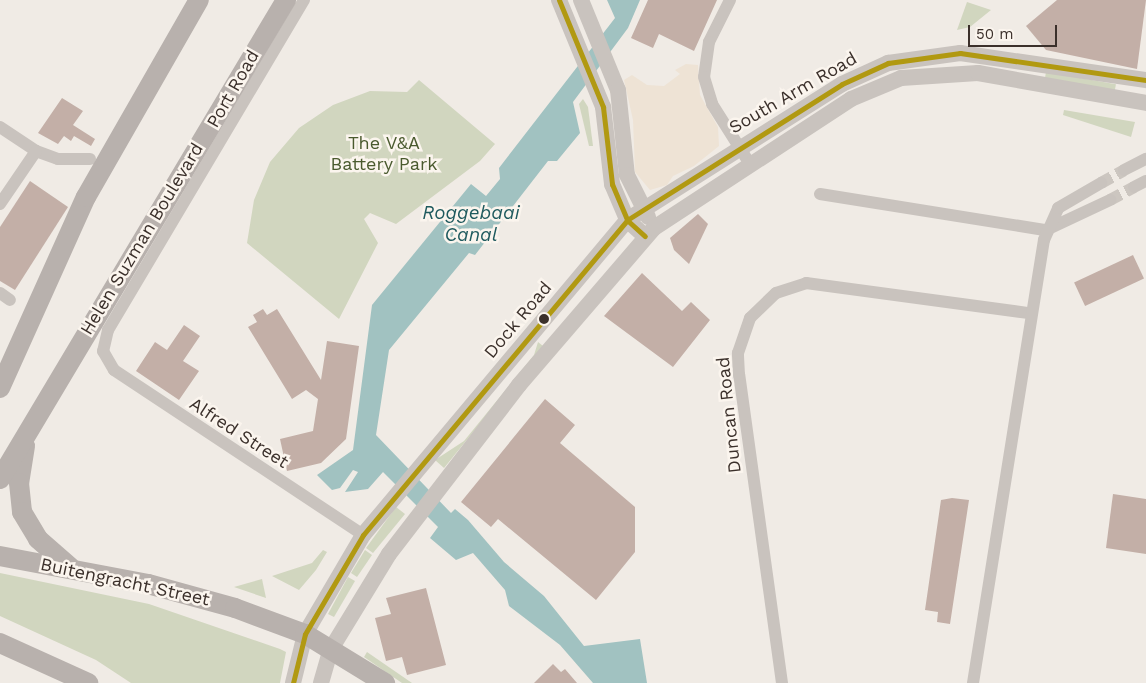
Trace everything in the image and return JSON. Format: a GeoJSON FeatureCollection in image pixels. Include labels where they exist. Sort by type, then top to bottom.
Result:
{"type":"FeatureCollection","features":[{"type":"Feature","properties":{"kind":"main road"},"geometry":{"type":"LineString","coordinates":[[0,388],[42,292],[105,162],[199,0]]}},
{"type":"Feature","properties":{"kind":"main road","name":"Helen Suzman Boulevard"},"geometry":{"type":"LineString","coordinates":[[0,479],[31,422],[286,0]]}},
{"type":"Feature","properties":{"kind":"main road"},"geometry":{"type":"LineString","coordinates":[[31,422],[19,475],[22,512],[38,539],[73,569]]}},
{"type":"Feature","properties":{"kind":"main road","name":"Buitengracht Street"},"geometry":{"type":"LineString","coordinates":[[0,556],[192,594],[305,634],[385,683]]}},
{"type":"Feature","properties":{"kind":"main road"},"geometry":{"type":"LineString","coordinates":[[0,643],[88,683]]}},
{"type":"Feature","properties":{"kind":"street","name":"Port Road"},"geometry":{"type":"LineString","coordinates":[[103,352],[108,330],[304,0]]}},
{"type":"Feature","properties":{"kind":"street"},"geometry":{"type":"LineString","coordinates":[[559,0],[598,92],[606,118],[609,172],[626,220],[649,232]]}},
{"type":"Feature","properties":{"kind":"street"},"geometry":{"type":"LineString","coordinates":[[581,0],[609,67],[623,108],[627,175],[644,209],[649,232]]}},
{"type":"Feature","properties":{"kind":"street"},"geometry":{"type":"LineString","coordinates":[[730,0],[709,42],[704,77],[712,104],[750,164]]}},
{"type":"Feature","properties":{"kind":"street","name":"South Arm Road"},"geometry":{"type":"LineString","coordinates":[[626,220],[740,147],[851,80],[888,63],[929,55],[986,55],[1146,80]]}},
{"type":"Feature","properties":{"kind":"street","name":"South Arm Road"},"geometry":{"type":"LineString","coordinates":[[649,232],[750,164],[858,95],[882,83],[932,73],[978,74],[1146,103]]}},
{"type":"Feature","properties":{"kind":"street"},"geometry":{"type":"LineString","coordinates":[[0,127],[36,151],[58,158],[90,159]]}},
{"type":"Feature","properties":{"kind":"street"},"geometry":{"type":"LineString","coordinates":[[0,204],[36,151]]}},
{"type":"Feature","properties":{"kind":"street"},"geometry":{"type":"LineString","coordinates":[[1124,170],[1146,159]]}},
{"type":"Feature","properties":{"kind":"street"},"geometry":{"type":"LineString","coordinates":[[1134,188],[1146,181]]}},
{"type":"Feature","properties":{"kind":"street"},"geometry":{"type":"LineString","coordinates":[[973,683],[1030,313],[1046,230],[1058,208],[1101,183]]}},
{"type":"Feature","properties":{"kind":"street"},"geometry":{"type":"LineString","coordinates":[[820,194],[1046,230],[1110,200]]}},
{"type":"Feature","properties":{"kind":"street","name":"Dock Road"},"geometry":{"type":"LineString","coordinates":[[293,683],[305,634],[364,535],[626,220]]}},
{"type":"Feature","properties":{"kind":"street"},"geometry":{"type":"LineString","coordinates":[[321,683],[331,649],[389,554],[519,385],[649,232]]}},
{"type":"Feature","properties":{"kind":"street","name":"Duncan Road"},"geometry":{"type":"LineString","coordinates":[[782,683],[739,375],[739,346],[750,318],[776,293],[806,283],[1030,313]]}},
{"type":"Feature","properties":{"kind":"street","name":"Alfred Street"},"geometry":{"type":"LineString","coordinates":[[103,352],[114,370],[364,535]]}},
{"type":"Feature","properties":{"kind":"green space"},"geometry":{"type":"Polygon","coordinates":[[[967,2],[991,10],[970,27],[957,30],[967,2]]]}},
{"type":"Feature","properties":{"kind":"green space"},"geometry":{"type":"Polygon","coordinates":[[[1046,72],[1116,84],[1115,90],[1045,78],[1046,72]]]}},
{"type":"Feature","properties":{"kind":"green space","name":"The V&A Battery Park"},"geometry":{"type":"Polygon","coordinates":[[[419,80],[495,144],[480,161],[396,224],[370,213],[364,219],[378,243],[339,319],[247,243],[254,200],[270,162],[299,128],[333,105],[370,91],[407,92],[419,80]]]}},
{"type":"Feature","properties":{"kind":"green space"},"geometry":{"type":"Polygon","coordinates":[[[583,99],[588,107],[593,146],[589,146],[579,104],[583,99]]]}},
{"type":"Feature","properties":{"kind":"green space"},"geometry":{"type":"Polygon","coordinates":[[[1064,110],[1135,122],[1131,137],[1063,115],[1064,110]]]}},
{"type":"Feature","properties":{"kind":"green space"},"geometry":{"type":"Polygon","coordinates":[[[538,342],[543,346],[444,468],[435,460],[464,441],[534,355],[538,342]]]}},
{"type":"Feature","properties":{"kind":"green space"},"geometry":{"type":"Polygon","coordinates":[[[396,507],[405,514],[373,553],[366,548],[396,507]]]}},
{"type":"Feature","properties":{"kind":"green space"},"geometry":{"type":"Polygon","coordinates":[[[323,550],[327,552],[316,570],[299,590],[272,576],[312,563],[323,550]]]}},
{"type":"Feature","properties":{"kind":"green space"},"geometry":{"type":"Polygon","coordinates":[[[365,550],[372,555],[357,577],[351,573],[365,550]]]}},
{"type":"Feature","properties":{"kind":"green space"},"geometry":{"type":"Polygon","coordinates":[[[0,573],[149,604],[280,649],[286,652],[280,683],[131,683],[96,660],[0,616],[0,573]]]}},
{"type":"Feature","properties":{"kind":"green space"},"geometry":{"type":"Polygon","coordinates":[[[348,577],[355,581],[334,617],[328,614],[348,577]]]}},
{"type":"Feature","properties":{"kind":"green space"},"geometry":{"type":"Polygon","coordinates":[[[262,579],[266,598],[234,587],[262,579]]]}},
{"type":"Feature","properties":{"kind":"green space"},"geometry":{"type":"Polygon","coordinates":[[[367,652],[412,683],[402,683],[364,657],[367,652]]]}},
{"type":"Feature","properties":{"kind":"shaded area"},"geometry":{"type":"Polygon","coordinates":[[[686,64],[698,65],[700,95],[718,127],[719,146],[694,166],[673,176],[667,185],[650,190],[635,172],[633,120],[624,80],[632,75],[647,85],[664,86],[680,74],[675,70],[686,64]]]}},
{"type":"Feature","properties":{"kind":"water","name":"Roggebaai Canal"},"geometry":{"type":"Polygon","coordinates":[[[607,0],[640,0],[628,28],[573,102],[580,133],[557,161],[548,161],[475,255],[469,253],[389,350],[376,435],[451,513],[455,509],[468,520],[504,562],[544,596],[584,646],[640,639],[647,683],[593,683],[560,645],[509,606],[505,590],[473,553],[456,560],[430,538],[438,527],[383,472],[368,489],[345,492],[358,472],[353,470],[340,488],[332,490],[317,475],[353,450],[372,305],[471,184],[486,196],[500,179],[499,168],[615,18],[607,0]]]}},
{"type":"Feature","properties":{"kind":"building"},"geometry":{"type":"Polygon","coordinates":[[[648,0],[717,0],[694,51],[659,34],[653,48],[631,38],[648,0]]]}},
{"type":"Feature","properties":{"kind":"building"},"geometry":{"type":"Polygon","coordinates":[[[1057,0],[1146,0],[1137,69],[1046,50],[1026,26],[1057,0]]]}},
{"type":"Feature","properties":{"kind":"building"},"geometry":{"type":"Polygon","coordinates":[[[62,98],[83,111],[73,125],[95,139],[91,146],[74,136],[71,141],[64,136],[58,144],[38,133],[62,98]]]}},
{"type":"Feature","properties":{"kind":"building"},"geometry":{"type":"Polygon","coordinates":[[[30,181],[68,207],[15,290],[0,281],[0,227],[30,181]]]}},
{"type":"Feature","properties":{"kind":"building"},"geometry":{"type":"Polygon","coordinates":[[[698,214],[708,224],[689,264],[674,250],[670,238],[698,214]]]}},
{"type":"Feature","properties":{"kind":"building"},"geometry":{"type":"Polygon","coordinates":[[[1133,255],[1144,279],[1085,306],[1074,282],[1133,255]]]}},
{"type":"Feature","properties":{"kind":"building"},"geometry":{"type":"Polygon","coordinates":[[[642,273],[682,311],[691,302],[710,320],[673,367],[604,316],[642,273]]]}},
{"type":"Feature","properties":{"kind":"building"},"geometry":{"type":"Polygon","coordinates":[[[263,309],[267,315],[277,309],[321,380],[327,341],[359,346],[346,439],[321,463],[287,471],[280,439],[313,431],[318,399],[306,390],[292,399],[248,327],[257,322],[253,315],[263,309]]]}},
{"type":"Feature","properties":{"kind":"building"},"geometry":{"type":"Polygon","coordinates":[[[184,325],[200,336],[183,361],[199,371],[179,400],[136,371],[155,342],[167,350],[184,325]]]}},
{"type":"Feature","properties":{"kind":"building"},"geometry":{"type":"Polygon","coordinates":[[[545,399],[575,425],[560,443],[635,507],[635,552],[596,600],[498,519],[491,527],[461,502],[545,399]]]}},
{"type":"Feature","properties":{"kind":"building"},"geometry":{"type":"Polygon","coordinates":[[[1113,494],[1146,499],[1146,554],[1106,548],[1113,494]]]}},
{"type":"Feature","properties":{"kind":"building"},"geometry":{"type":"Polygon","coordinates":[[[952,498],[969,500],[950,624],[937,622],[938,612],[925,610],[941,500],[952,498]]]}},
{"type":"Feature","properties":{"kind":"building"},"geometry":{"type":"Polygon","coordinates":[[[426,588],[446,665],[407,675],[402,657],[386,661],[375,618],[391,614],[386,598],[426,588]]]}},
{"type":"Feature","properties":{"kind":"building"},"geometry":{"type":"Polygon","coordinates":[[[553,664],[561,672],[565,669],[577,683],[534,683],[553,664]]]}},
{"type":"Feature","properties":{"kind":"tunnel"},"geometry":{"type":"LineString","coordinates":[[1101,183],[1124,170]]}},
{"type":"Feature","properties":{"kind":"tunnel"},"geometry":{"type":"LineString","coordinates":[[1110,200],[1134,187]]}},
{"type":"Feature","properties":{"kind":"transit line"},"geometry":{"type":"LineString","coordinates":[[559,0],[603,107],[612,184],[627,220],[645,236]]}},
{"type":"Feature","properties":{"kind":"transit line"},"geometry":{"type":"LineString","coordinates":[[293,683],[305,634],[363,535],[627,220],[842,84],[888,63],[960,53],[1146,80]]}}]}
